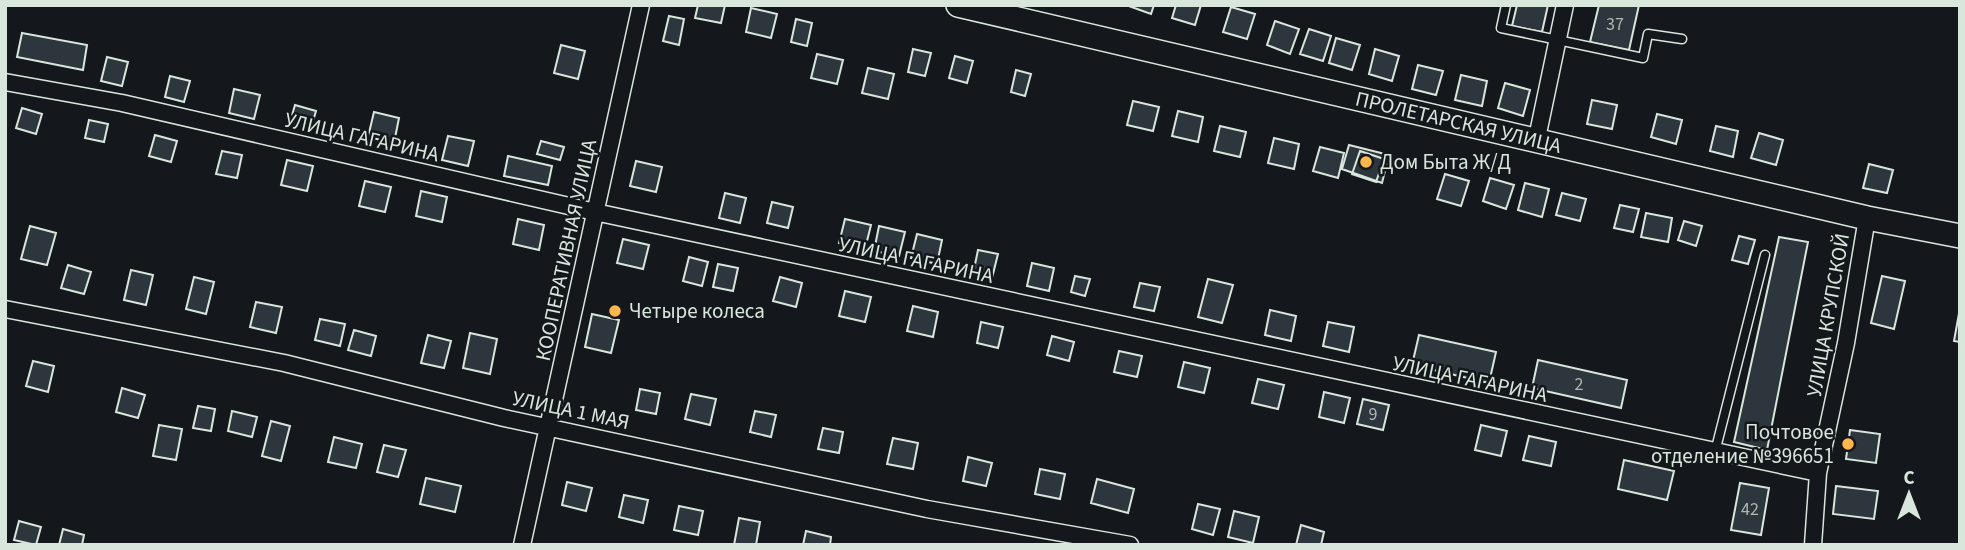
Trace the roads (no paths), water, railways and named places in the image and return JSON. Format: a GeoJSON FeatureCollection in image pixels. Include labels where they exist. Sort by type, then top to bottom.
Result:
{"type":"FeatureCollection","features":[{"type":"Feature","properties":{"kind":"main road","name":"ПРОЛЕТАРСКАЯ УЛИЦА"},"geometry":{"type":"LineString","coordinates":[[958,5],[1537,138],[1867,218],[1960,236]]}},
{"type":"Feature","properties":{"kind":"street","name":"КООПЕРАТИВНАЯ УЛИЦА"},"geometry":{"type":"LineString","coordinates":[[522,545],[550,428],[640,5]]}},
{"type":"Feature","properties":{"kind":"street"},"geometry":{"type":"LineString","coordinates":[[1537,138],[1565,5]]}},
{"type":"Feature","properties":{"kind":"street","name":"УЛИЦА ГАГАРИНА"},"geometry":{"type":"LineString","coordinates":[[5,82],[122,103],[595,212],[1714,453],[1818,473]]}},
{"type":"Feature","properties":{"kind":"street","name":"УЛИЦА КРУПСКОЙ"},"geometry":{"type":"LineString","coordinates":[[1813,545],[1818,473],[1855,344],[1867,218]]}},
{"type":"Feature","properties":{"kind":"street","name":"УЛИЦА 1 МАЯ"},"geometry":{"type":"LineString","coordinates":[[5,309],[284,363],[550,428],[927,509],[1130,545]]}},
{"type":"Feature","properties":{"kind":"lane"},"geometry":{"type":"LineString","coordinates":[[1506,5],[1501,28],[1643,58],[1648,34],[1682,39]]}},
{"type":"Feature","properties":{"kind":"lane"},"geometry":{"type":"LineString","coordinates":[[1714,453],[1765,255]]}},
{"type":"Feature","properties":{"kind":"place","name":"Дом Быта Ж/Д"},"geometry":{"type":"Point","coordinates":[1366,162]}},
{"type":"Feature","properties":{"kind":"place","name":"Четыре колеса"},"geometry":{"type":"Point","coordinates":[615,311]}},
{"type":"Feature","properties":{"kind":"place","name":"Почтовое отделение №396651"},"geometry":{"type":"Point","coordinates":[1848,444]}}]}
